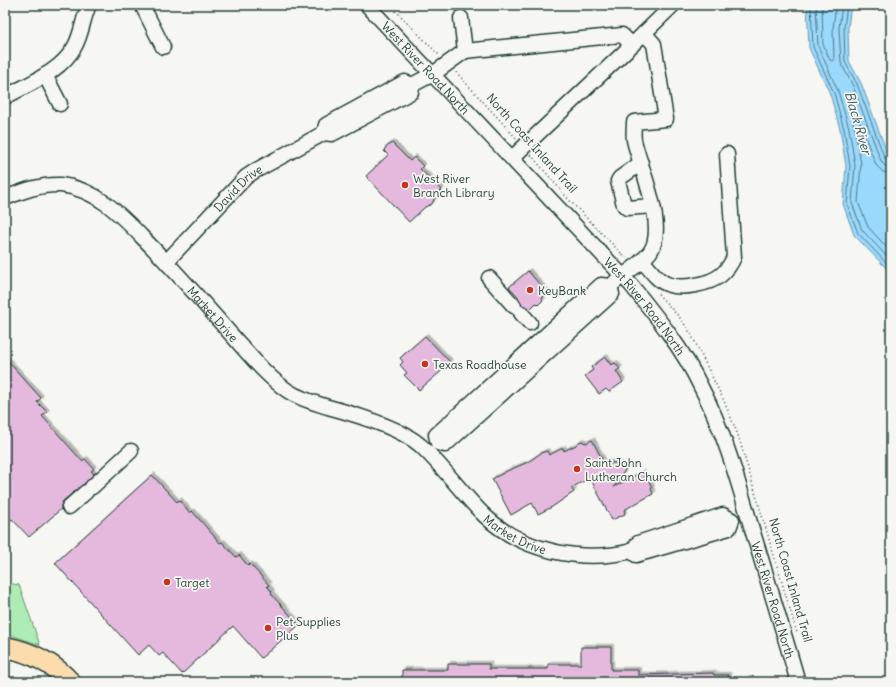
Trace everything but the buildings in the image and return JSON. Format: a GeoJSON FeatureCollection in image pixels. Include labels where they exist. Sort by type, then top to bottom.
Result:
{"type":"FeatureCollection","features":[{"type":"Feature","properties":{"kind":"highway"},"geometry":{"type":"LineString","coordinates":[[5,647],[30,654],[47,662],[63,674],[70,682]]}},
{"type":"Feature","properties":{"kind":"highway"},"geometry":{"type":"LineString","coordinates":[[5,657],[34,667],[54,682]]}},
{"type":"Feature","properties":{"kind":"street"},"geometry":{"type":"LineString","coordinates":[[5,97],[60,65],[71,52],[78,38],[89,5]]}},
{"type":"Feature","properties":{"kind":"street"},"geometry":{"type":"LineString","coordinates":[[142,5],[163,47]]}},
{"type":"Feature","properties":{"kind":"street","name":"West River Road North"},"geometry":{"type":"LineString","coordinates":[[367,5],[622,276],[657,316],[680,350],[701,386],[718,423],[804,679]]}},
{"type":"Feature","properties":{"kind":"street"},"geometry":{"type":"LineString","coordinates":[[512,158],[632,46],[672,5]]}},
{"type":"Feature","properties":{"kind":"street"},"geometry":{"type":"LineString","coordinates":[[461,18],[464,51],[622,35],[632,46]]}},
{"type":"Feature","properties":{"kind":"street"},"geometry":{"type":"LineString","coordinates":[[427,453],[438,443],[436,435],[601,285],[610,286],[638,264],[651,251],[655,241],[656,226],[653,206],[633,138],[634,122],[666,119],[654,44],[644,33]]}},
{"type":"Feature","properties":{"kind":"street","name":"David Drive"},"geometry":{"type":"LineString","coordinates":[[167,261],[246,177],[324,134],[332,134],[411,92],[412,85],[433,74],[464,51]]}},
{"type":"Feature","properties":{"kind":"street"},"geometry":{"type":"LineString","coordinates":[[45,75],[60,104]]}},
{"type":"Feature","properties":{"kind":"street"},"geometry":{"type":"LineString","coordinates":[[638,264],[668,285],[689,286],[699,284],[720,276],[726,271],[734,257],[727,154]]}},
{"type":"Feature","properties":{"kind":"street"},"geometry":{"type":"LineString","coordinates":[[641,163],[618,181],[624,205],[626,208],[653,206]]}},
{"type":"Feature","properties":{"kind":"street","name":"Market Drive"},"geometry":{"type":"LineString","coordinates":[[5,198],[33,188],[61,185],[81,190],[106,202],[167,261],[270,378],[291,393],[317,404],[385,426],[419,444],[485,516],[507,533],[535,546],[557,552],[592,556],[632,551],[636,555],[729,528],[732,520],[748,515]]}},
{"type":"Feature","properties":{"kind":"street"},"geometry":{"type":"LineString","coordinates":[[489,278],[522,314]]}},
{"type":"Feature","properties":{"kind":"street"},"geometry":{"type":"LineString","coordinates":[[69,507],[131,451]]}},
{"type":"Feature","properties":{"kind":"path","name":"North Coast Inland Trail"},"geometry":{"type":"LineString","coordinates":[[390,5],[448,63],[524,147],[569,200],[638,264]]}},
{"type":"Feature","properties":{"kind":"path"},"geometry":{"type":"LineString","coordinates":[[654,289],[659,294]]}},
{"type":"Feature","properties":{"kind":"path","name":"North Coast Inland Trail"},"geometry":{"type":"LineString","coordinates":[[753,483],[798,639]]}},
{"type":"Feature","properties":{"kind":"path"},"geometry":{"type":"LineString","coordinates":[[804,679],[811,682]]}},
{"type":"Feature","properties":{"kind":"green space"},"geometry":{"type":"Polygon","coordinates":[[[5,581],[7,583],[19,585],[40,645],[5,633],[5,581]]]}},
{"type":"Feature","properties":{"kind":"water","name":"Black River"},"geometry":{"type":"Polygon","coordinates":[[[807,5],[851,5],[848,28],[849,61],[861,83],[891,163],[891,273],[854,235],[843,204],[846,166],[840,129],[830,94],[809,48],[807,5]]]}},
{"type":"Feature","properties":{"kind":"place","name":"West River Branch Library"},"geometry":{"type":"Point","coordinates":[405,185]}},
{"type":"Feature","properties":{"kind":"place","name":"KeyBank"},"geometry":{"type":"Point","coordinates":[530,290]}},
{"type":"Feature","properties":{"kind":"place","name":"Texas Roadhouse"},"geometry":{"type":"Point","coordinates":[425,364]}},
{"type":"Feature","properties":{"kind":"place","name":"Saint John Lutheran Church"},"geometry":{"type":"Point","coordinates":[577,469]}},
{"type":"Feature","properties":{"kind":"place","name":"Target"},"geometry":{"type":"Point","coordinates":[167,582]}},
{"type":"Feature","properties":{"kind":"place","name":"Pet Supplies Plus"},"geometry":{"type":"Point","coordinates":[268,628]}}]}
